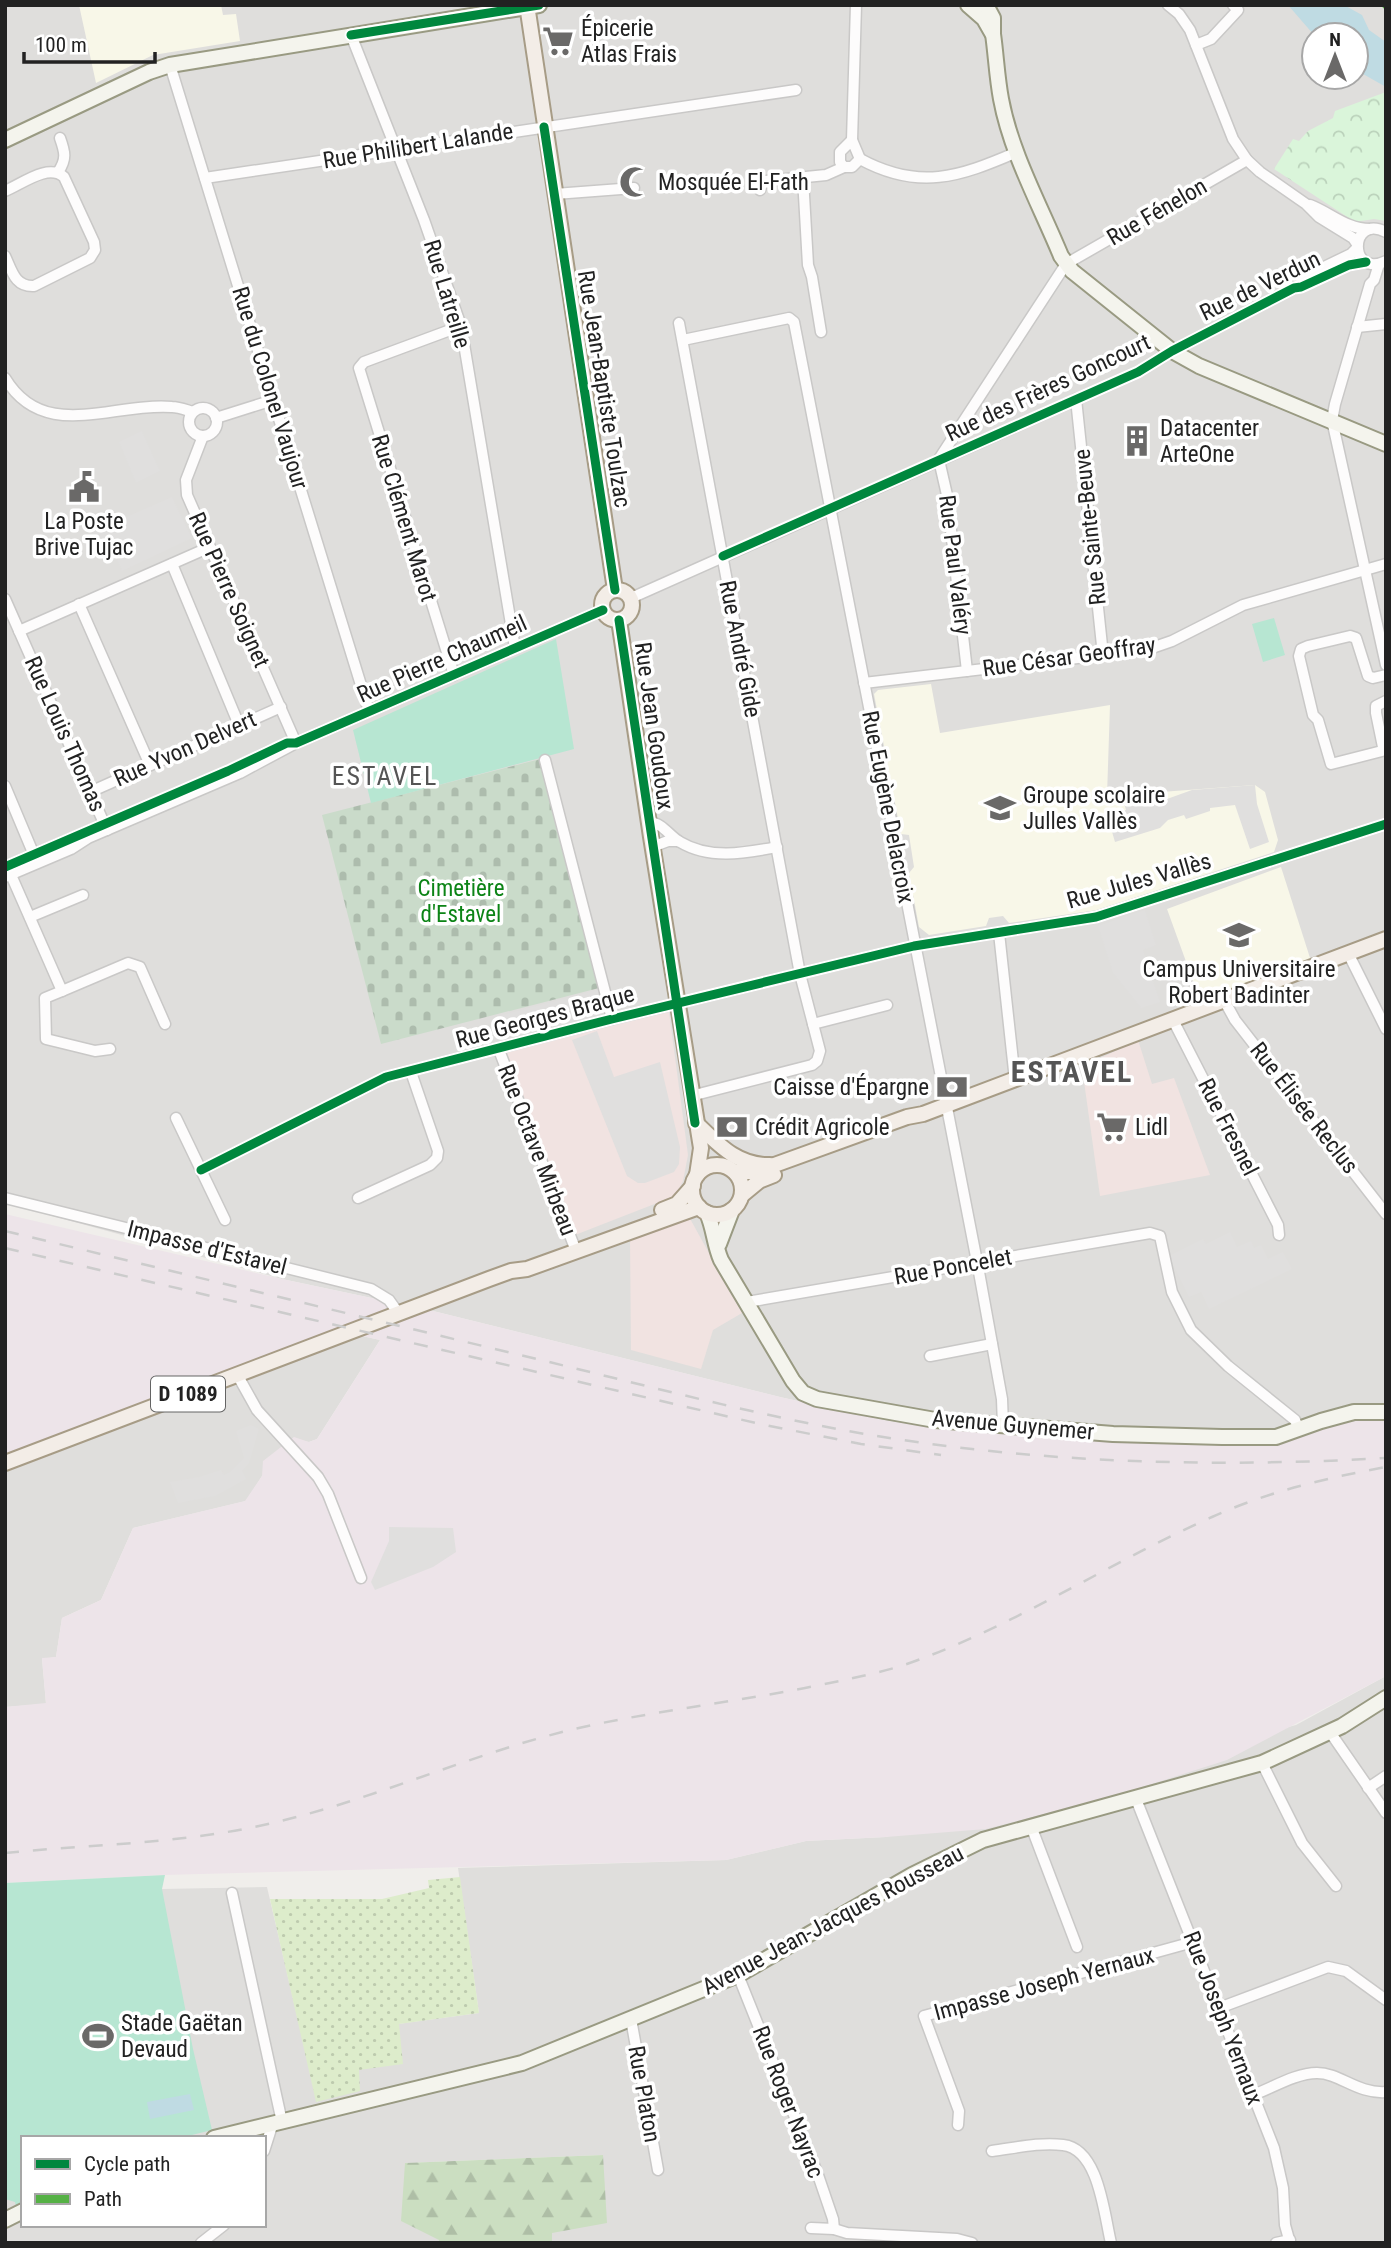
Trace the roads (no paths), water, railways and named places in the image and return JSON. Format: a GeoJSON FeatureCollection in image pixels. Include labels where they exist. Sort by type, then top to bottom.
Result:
{"type":"FeatureCollection","features":[{"type":"Feature","properties":{"kind":"main road"},"geometry":{"type":"LineString","coordinates":[[970,5],[984,19],[993,34]]}},
{"type":"Feature","properties":{"kind":"main road"},"geometry":{"type":"LineString","coordinates":[[986,5],[993,18],[1001,99],[1017,152],[1066,264],[1172,351],[1199,366],[1386,444]]}},
{"type":"Feature","properties":{"kind":"main road"},"geometry":{"type":"LineString","coordinates":[[5,140],[149,72],[170,65],[531,6]]}},
{"type":"Feature","properties":{"kind":"main road","name":"Rue Jean-Baptiste Toulzac"},"geometry":{"type":"LineString","coordinates":[[531,6],[544,127],[615,590]]}},
{"type":"Feature","properties":{"kind":"main road"},"geometry":{"type":"LineString","coordinates":[[615,590],[624,592],[631,598],[631,612],[619,620],[610,618],[603,610],[606,595],[615,590]]}},
{"type":"Feature","properties":{"kind":"main road","name":"Rue Jean Goudoux"},"geometry":{"type":"LineString","coordinates":[[619,620],[651,835]]}},
{"type":"Feature","properties":{"kind":"main road"},"geometry":{"type":"LineString","coordinates":[[651,835],[701,1148],[694,1199],[703,1210],[720,1214],[732,1210]]}},
{"type":"Feature","properties":{"kind":"main road"},"geometry":{"type":"LineString","coordinates":[[695,1181],[708,1166],[749,1174],[778,1165],[908,1117],[946,1106],[1386,939]]}},
{"type":"Feature","properties":{"kind":"main road"},"geometry":{"type":"LineString","coordinates":[[718,1252],[732,1210],[741,1195],[759,1181],[910,1125],[923,1114]]}},
{"type":"Feature","properties":{"kind":"main road"},"geometry":{"type":"LineString","coordinates":[[695,1123],[738,1159],[778,1165]]}},
{"type":"Feature","properties":{"kind":"main road"},"geometry":{"type":"LineString","coordinates":[[701,1148],[729,1169],[742,1187],[741,1195]]}},
{"type":"Feature","properties":{"kind":"main road","name":"D 1089"},"geometry":{"type":"LineString","coordinates":[[574,1247],[677,1205],[695,1181]]}},
{"type":"Feature","properties":{"kind":"main road","name":"D 1089"},"geometry":{"type":"LineString","coordinates":[[5,1463],[511,1271],[529,1260],[703,1210]]}},
{"type":"Feature","properties":{"kind":"main road","name":"Avenue Guynemer"},"geometry":{"type":"LineString","coordinates":[[703,1210],[714,1228],[718,1252],[793,1381],[803,1393],[836,1404],[935,1420],[1003,1426],[1113,1434],[1264,1438],[1354,1412],[1386,1412]]}},
{"type":"Feature","properties":{"kind":"main road","name":"Avenue Jean-Jacques Rousseau"},"geometry":{"type":"LineString","coordinates":[[222,2136],[522,2063],[738,1975],[943,1858],[983,1840],[1262,1763],[1330,1732],[1386,1698]]}},
{"type":"Feature","properties":{"kind":"street"},"geometry":{"type":"LineString","coordinates":[[856,5],[852,141],[860,159],[899,174],[942,177],[965,173],[1017,152]]}},
{"type":"Feature","properties":{"kind":"street"},"geometry":{"type":"LineString","coordinates":[[1168,5],[1185,21],[1233,139],[1247,160],[1320,217],[1353,238],[1360,258],[1367,263],[1383,263],[1370,284]]}},
{"type":"Feature","properties":{"kind":"street"},"geometry":{"type":"LineString","coordinates":[[1196,45],[1211,40],[1238,10],[1233,5]]}},
{"type":"Feature","properties":{"kind":"street","name":"Rue Latreille"},"geometry":{"type":"LineString","coordinates":[[351,35],[461,326],[515,648]]}},
{"type":"Feature","properties":{"kind":"street","name":"Rue du Colonel Vaujour"},"geometry":{"type":"LineString","coordinates":[[170,65],[369,711]]}},
{"type":"Feature","properties":{"kind":"street","name":"Rue Philibert Lalande"},"geometry":{"type":"LineString","coordinates":[[205,178],[796,90]]}},
{"type":"Feature","properties":{"kind":"street"},"geometry":{"type":"LineString","coordinates":[[58,172],[66,154],[60,138]]}},
{"type":"Feature","properties":{"kind":"street"},"geometry":{"type":"LineString","coordinates":[[844,167],[840,162],[840,152],[852,141]]}},
{"type":"Feature","properties":{"kind":"street"},"geometry":{"type":"LineString","coordinates":[[760,190],[766,181],[826,175],[844,167],[852,167],[860,159]]}},
{"type":"Feature","properties":{"kind":"street","name":"Rue Fénelon"},"geometry":{"type":"LineString","coordinates":[[1066,264],[1247,160]]}},
{"type":"Feature","properties":{"kind":"street"},"geometry":{"type":"LineString","coordinates":[[5,191],[48,171],[58,172],[64,177],[94,242],[94,253],[90,258],[34,286],[18,284],[5,256]]}},
{"type":"Feature","properties":{"kind":"street"},"geometry":{"type":"LineString","coordinates":[[803,178],[808,265],[821,332]]}},
{"type":"Feature","properties":{"kind":"street"},"geometry":{"type":"LineString","coordinates":[[555,194],[634,188]]}},
{"type":"Feature","properties":{"kind":"street"},"geometry":{"type":"LineString","coordinates":[[1306,204],[1323,210],[1349,226],[1385,232]]}},
{"type":"Feature","properties":{"kind":"street","name":"Rue de Verdun"},"geometry":{"type":"LineString","coordinates":[[1294,288],[1324,267],[1351,254],[1359,237],[1371,229]]}},
{"type":"Feature","properties":{"kind":"street"},"geometry":{"type":"LineString","coordinates":[[1367,263],[1370,284],[1332,421],[1386,665]]}},
{"type":"Feature","properties":{"kind":"street","name":"Rue de Verdun"},"geometry":{"type":"LineString","coordinates":[[1172,351],[1294,288],[1349,265],[1367,263]]}},
{"type":"Feature","properties":{"kind":"street"},"geometry":{"type":"LineString","coordinates":[[631,598],[939,460],[1066,264]]}},
{"type":"Feature","properties":{"kind":"street","name":"Rue Eugène Delacroix"},"geometry":{"type":"LineString","coordinates":[[683,340],[789,318],[794,322],[992,1344],[1002,1399],[1003,1426]]}},
{"type":"Feature","properties":{"kind":"street","name":"Rue André Gide"},"geometry":{"type":"LineString","coordinates":[[679,323],[800,974],[820,1051],[817,1061],[812,1065],[691,1096]]}},
{"type":"Feature","properties":{"kind":"street"},"geometry":{"type":"LineString","coordinates":[[1357,327],[1386,324]]}},
{"type":"Feature","properties":{"kind":"street","name":"Rue Clément Marot"},"geometry":{"type":"LineString","coordinates":[[454,675],[359,368],[364,362],[461,326]]}},
{"type":"Feature","properties":{"kind":"street","name":"Rue des Frères Goncourt"},"geometry":{"type":"LineString","coordinates":[[939,460],[1138,372],[1172,351]]}},
{"type":"Feature","properties":{"kind":"street"},"geometry":{"type":"LineString","coordinates":[[5,378],[22,400],[36,409],[52,414],[172,407],[193,412]]}},
{"type":"Feature","properties":{"kind":"street","name":"Rue Sainte-Beuve"},"geometry":{"type":"LineString","coordinates":[[1076,399],[1103,655]]}},
{"type":"Feature","properties":{"kind":"street"},"geometry":{"type":"LineString","coordinates":[[216,418],[273,400]]}},
{"type":"Feature","properties":{"kind":"street"},"geometry":{"type":"LineString","coordinates":[[198,409],[209,410],[216,418],[217,423],[212,432],[203,436],[196,435],[189,424],[193,412],[198,409]]}},
{"type":"Feature","properties":{"kind":"street","name":"Rue Pierre Soignet"},"geometry":{"type":"LineString","coordinates":[[203,436],[185,487],[296,743]]}},
{"type":"Feature","properties":{"kind":"street","name":"Rue Paul Valéry"},"geometry":{"type":"LineString","coordinates":[[939,460],[947,495],[967,671]]}},
{"type":"Feature","properties":{"kind":"street"},"geometry":{"type":"LineString","coordinates":[[19,631],[210,547]]}},
{"type":"Feature","properties":{"kind":"street"},"geometry":{"type":"LineString","coordinates":[[172,564],[239,725]]}},
{"type":"Feature","properties":{"kind":"street","name":"Rue César Geoffray"},"geometry":{"type":"LineString","coordinates":[[864,682],[1146,650],[1172,641],[1243,605],[1386,564]]}},
{"type":"Feature","properties":{"kind":"street","name":"Rue Louis Thomas"},"geometry":{"type":"LineString","coordinates":[[5,599],[106,827]]}},
{"type":"Feature","properties":{"kind":"street"},"geometry":{"type":"LineString","coordinates":[[79,604],[150,765]]}},
{"type":"Feature","properties":{"kind":"street","name":"Rue Pierre Chaumeil"},"geometry":{"type":"LineString","coordinates":[[9,871],[34,855],[240,773],[296,743],[603,610]]}},
{"type":"Feature","properties":{"kind":"street"},"geometry":{"type":"LineString","coordinates":[[1386,675],[1373,678],[1368,676],[1356,638],[1350,636],[1308,646],[1301,649],[1299,656],[1313,715],[1318,720],[1331,764],[1382,751],[1376,706],[1386,701]]}},
{"type":"Feature","properties":{"kind":"street","name":"Rue Yvon Delvert"},"geometry":{"type":"LineString","coordinates":[[90,792],[281,707]]}},
{"type":"Feature","properties":{"kind":"street"},"geometry":{"type":"LineString","coordinates":[[545,760],[612,1019]]}},
{"type":"Feature","properties":{"kind":"street"},"geometry":{"type":"LineString","coordinates":[[6,791],[34,855],[47,859]]}},
{"type":"Feature","properties":{"kind":"street","name":"Rue Jules Vallès"},"geometry":{"type":"LineString","coordinates":[[914,946],[1096,918],[1386,824]]}},
{"type":"Feature","properties":{"kind":"street","name":"Rue Jean Goudoux"},"geometry":{"type":"LineString","coordinates":[[678,841],[661,826],[651,835],[668,841],[678,841],[710,853],[740,853],[776,846]]}},
{"type":"Feature","properties":{"kind":"street","name":"Rue Pierre Chaumeil"},"geometry":{"type":"LineString","coordinates":[[9,871],[47,859],[106,827]]}},
{"type":"Feature","properties":{"kind":"street"},"geometry":{"type":"LineString","coordinates":[[9,871],[62,991]]}},
{"type":"Feature","properties":{"kind":"street"},"geometry":{"type":"LineString","coordinates":[[30,917],[83,895]]}},
{"type":"Feature","properties":{"kind":"street"},"geometry":{"type":"LineString","coordinates":[[999,933],[1015,1080]]}},
{"type":"Feature","properties":{"kind":"street","name":"Rue Georges Braque"},"geometry":{"type":"LineString","coordinates":[[201,1170],[386,1077],[914,946]]}},
{"type":"Feature","properties":{"kind":"street"},"geometry":{"type":"LineString","coordinates":[[1348,953],[1386,1029]]}},
{"type":"Feature","properties":{"kind":"street"},"geometry":{"type":"LineString","coordinates":[[110,1049],[95,1051],[46,1039],[45,998],[128,963],[140,967],[165,1024]]}},
{"type":"Feature","properties":{"kind":"street","name":"Rue Élisée Reclus"},"geometry":{"type":"LineString","coordinates":[[1224,1000],[1235,1020],[1386,1214]]}},
{"type":"Feature","properties":{"kind":"street"},"geometry":{"type":"LineString","coordinates":[[813,1024],[887,1005]]}},
{"type":"Feature","properties":{"kind":"street","name":"Rue Fresnel"},"geometry":{"type":"LineString","coordinates":[[1173,1020],[1278,1225],[1279,1235]]}},
{"type":"Feature","properties":{"kind":"street","name":"Rue Octave Mirbeau"},"geometry":{"type":"LineString","coordinates":[[499,1050],[574,1247]]}},
{"type":"Feature","properties":{"kind":"street"},"geometry":{"type":"LineString","coordinates":[[358,1198],[430,1165],[437,1158],[438,1151],[411,1072]]}},
{"type":"Feature","properties":{"kind":"street"},"geometry":{"type":"LineString","coordinates":[[176,1118],[225,1220]]}},
{"type":"Feature","properties":{"kind":"street","name":"Impasse d'Estavel"},"geometry":{"type":"LineString","coordinates":[[5,1198],[371,1289],[388,1300],[399,1314]]}},
{"type":"Feature","properties":{"kind":"street","name":"Rue Poncelet"},"geometry":{"type":"LineString","coordinates":[[747,1302],[1150,1233],[1160,1236],[1172,1292],[1191,1330],[1228,1366],[1295,1420],[1299,1430]]}},
{"type":"Feature","properties":{"kind":"street"},"geometry":{"type":"LineString","coordinates":[[930,1356],[992,1344]]}},
{"type":"Feature","properties":{"kind":"street"},"geometry":{"type":"LineString","coordinates":[[238,1376],[257,1410],[318,1477],[328,1494],[361,1578]]}},
{"type":"Feature","properties":{"kind":"street"},"geometry":{"type":"LineString","coordinates":[[1330,1732],[1386,1813]]}},
{"type":"Feature","properties":{"kind":"street"},"geometry":{"type":"LineString","coordinates":[[1262,1763],[1302,1843],[1336,1886]]}},
{"type":"Feature","properties":{"kind":"street"},"geometry":{"type":"LineString","coordinates":[[1368,1788],[1386,1776]]}},
{"type":"Feature","properties":{"kind":"street","name":"Rue Joseph Yernaux"},"geometry":{"type":"LineString","coordinates":[[1136,1798],[1274,2148],[1283,2188],[1285,2225],[1290,2241]]}},
{"type":"Feature","properties":{"kind":"street"},"geometry":{"type":"LineString","coordinates":[[1031,1826],[1077,1947]]}},
{"type":"Feature","properties":{"kind":"street"},"geometry":{"type":"LineString","coordinates":[[232,1893],[275,2123],[266,2145]]}},
{"type":"Feature","properties":{"kind":"street","name":"Impasse Joseph Yernaux"},"geometry":{"type":"LineString","coordinates":[[958,2125],[959,2111],[924,2016],[1193,1942]]}},
{"type":"Feature","properties":{"kind":"street"},"geometry":{"type":"LineString","coordinates":[[1219,2008],[1328,1968],[1346,1970],[1386,2000]]}},
{"type":"Feature","properties":{"kind":"street","name":"Rue Roger Nayrac"},"geometry":{"type":"LineString","coordinates":[[738,1975],[818,2175],[834,2230]]}},
{"type":"Feature","properties":{"kind":"street","name":"Rue Platon"},"geometry":{"type":"LineString","coordinates":[[631,2019],[658,2170]]}},
{"type":"Feature","properties":{"kind":"street"},"geometry":{"type":"LineString","coordinates":[[1253,2095],[1304,2075],[1317,2073],[1359,2089],[1386,2092]]}},
{"type":"Feature","properties":{"kind":"street"},"geometry":{"type":"LineString","coordinates":[[992,2151],[1048,2144],[1067,2145],[1082,2153],[1093,2169],[1111,2243]]}},
{"type":"Feature","properties":{"kind":"street"},"geometry":{"type":"LineString","coordinates":[[201,2243],[221,2227]]}},
{"type":"Feature","properties":{"kind":"street"},"geometry":{"type":"LineString","coordinates":[[811,2228],[847,2233],[957,2239],[972,2243]]}},
{"type":"Feature","properties":{"kind":"street"},"geometry":{"type":"LineString","coordinates":[[1276,2243],[1290,2241]]}},
{"type":"Feature","properties":{"kind":"water"},"geometry":{"type":"Polygon","coordinates":[[[1288,5],[1344,5],[1362,15],[1365,21],[1302,21],[1288,5]]]}},
{"type":"Feature","properties":{"kind":"water"},"geometry":{"type":"Polygon","coordinates":[[[1370,31],[1386,42],[1386,87],[1370,78],[1370,31]]]}},
{"type":"Feature","properties":{"kind":"water"},"geometry":{"type":"Polygon","coordinates":[[[190,2094],[194,2110],[150,2119],[147,2102],[190,2094]]]}},
{"type":"Feature","properties":{"kind":"railway"},"geometry":{"type":"LineString","coordinates":[[5,1231],[702,1400],[865,1434],[994,1451],[1124,1461],[1255,1463],[1386,1458]]}},
{"type":"Feature","properties":{"kind":"railway"},"geometry":{"type":"LineString","coordinates":[[5,1248],[760,1424],[861,1444],[941,1455]]}},
{"type":"Feature","properties":{"kind":"railway"},"geometry":{"type":"LineString","coordinates":[[5,1853],[172,1839],[239,1830],[347,1802],[532,1740],[570,1730],[805,1688],[892,1669],[983,1633],[1173,1535],[1233,1508],[1297,1487],[1386,1467]]}},
{"type":"Feature","properties":{"kind":"place","name":"Épicerie Atlas Frais"},"geometry":{"type":"Point","coordinates":[558,41]}},
{"type":"Feature","properties":{"kind":"place","name":"Mosquée El-Fath"},"geometry":{"type":"Point","coordinates":[635,182]}},
{"type":"Feature","properties":{"kind":"place","name":"Datacenter ArteOne"},"geometry":{"type":"Point","coordinates":[1137,441]}},
{"type":"Feature","properties":{"kind":"place","name":"La Poste Brive Tujac"},"geometry":{"type":"Point","coordinates":[84,487]}},
{"type":"Feature","properties":{"kind":"place","name":"Groupe scolaire Julles Vallès"},"geometry":{"type":"Point","coordinates":[1000,808]}},
{"type":"Feature","properties":{"kind":"place","name":"Campus Universitaire Robert Badinter"},"geometry":{"type":"Point","coordinates":[1239,935]}},
{"type":"Feature","properties":{"kind":"place","name":"Caisse d'Épargne"},"geometry":{"type":"Point","coordinates":[952,1087]}},
{"type":"Feature","properties":{"kind":"place","name":"Crédit Agricole"},"geometry":{"type":"Point","coordinates":[732,1127]}},
{"type":"Feature","properties":{"kind":"place","name":"Lidl"},"geometry":{"type":"Point","coordinates":[1112,1127]}},
{"type":"Feature","properties":{"kind":"place","name":"Stade Gaëtan Devaud"},"geometry":{"type":"Point","coordinates":[98,2036]}},
{"type":"Feature","properties":{"kind":"district","name":"ESTAVEL"},"geometry":{"type":"Point","coordinates":[385,776]}},
{"type":"Feature","properties":{"kind":"district","name":"ESTAVEL"},"geometry":{"type":"Point","coordinates":[1072,1071]}},
{"type":"Feature","properties":{"kind":"park label","name":"Cimetière d'Estavel"},"geometry":{"type":"Point","coordinates":[461,901]}}]}
